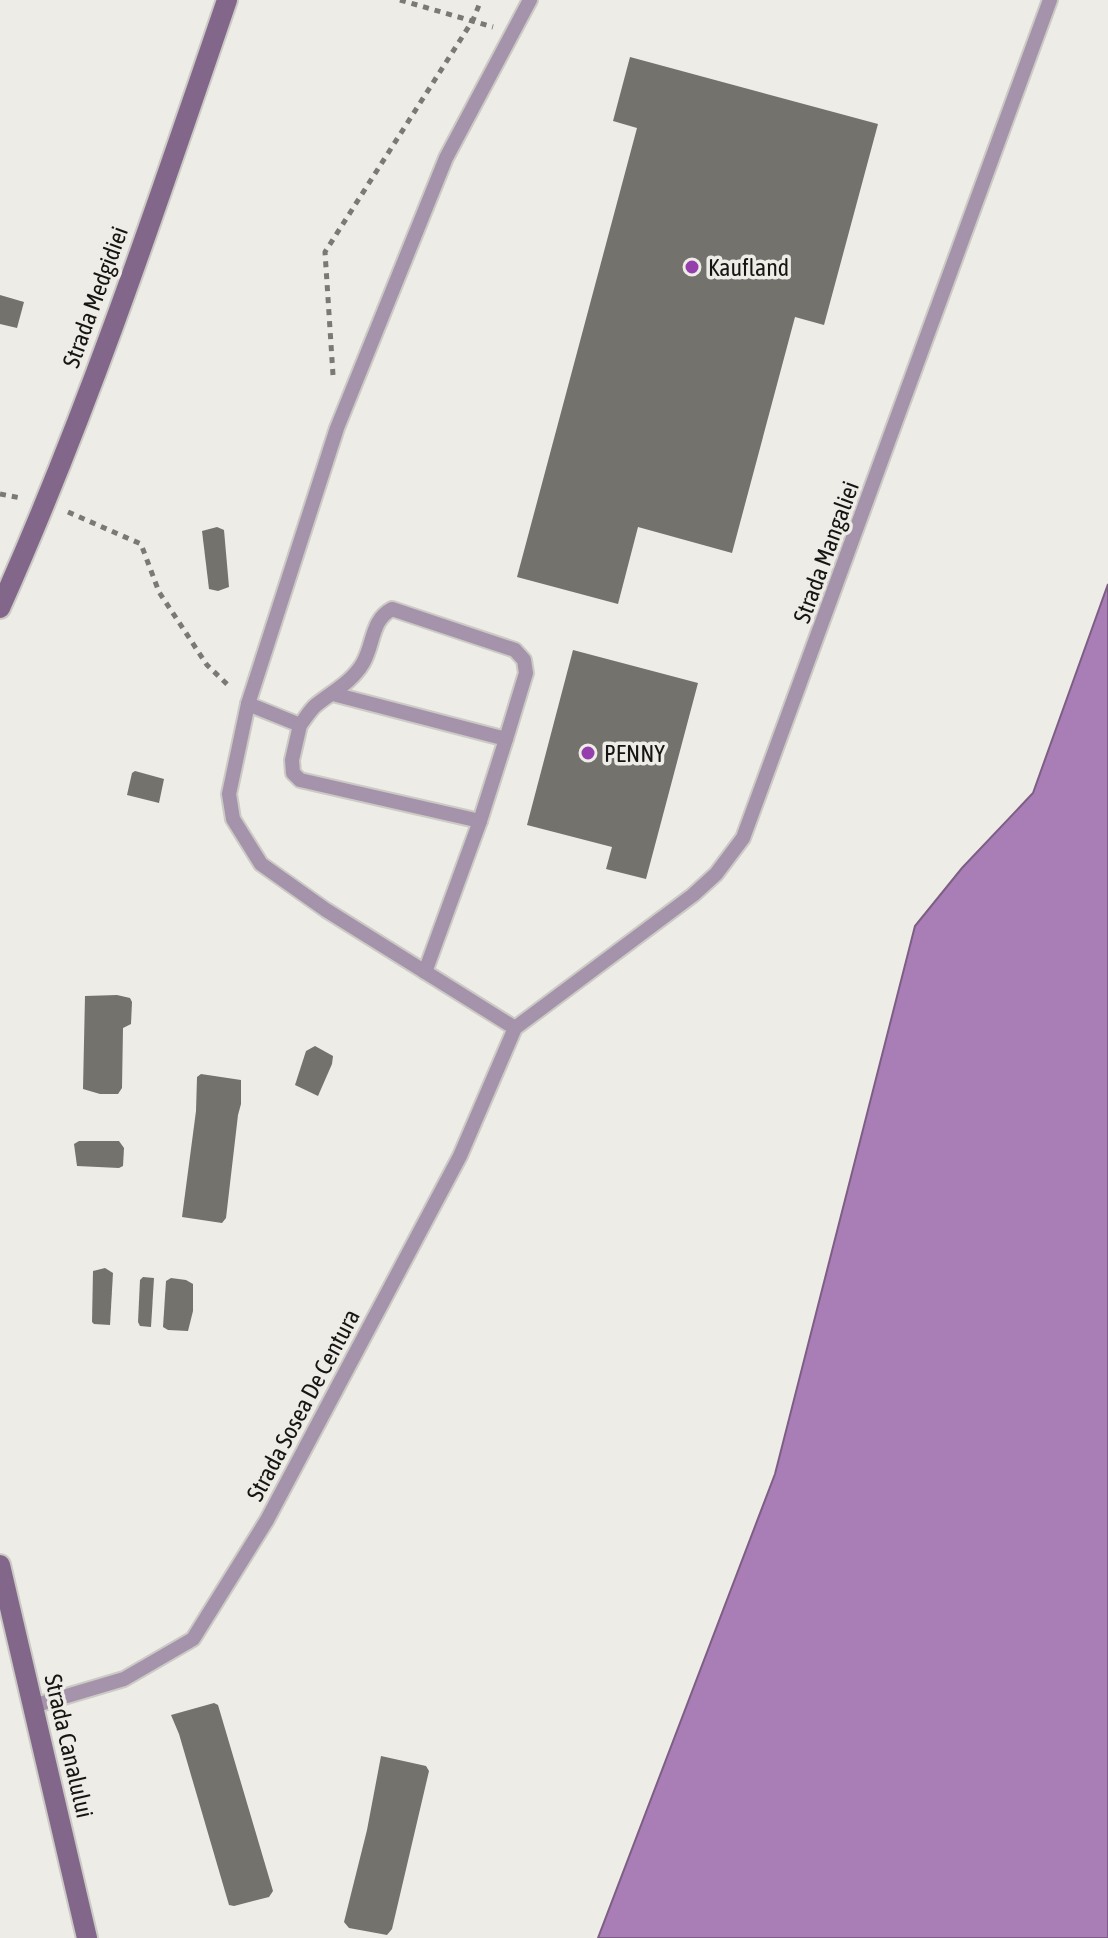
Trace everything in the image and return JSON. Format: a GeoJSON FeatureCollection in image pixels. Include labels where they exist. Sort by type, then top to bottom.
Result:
{"type":"FeatureCollection","features":[{"type":"Feature","properties":{"kind":"main road","name":"Strada Medgidiei"},"geometry":{"type":"LineString","coordinates":[[0,608],[47,502],[164,184],[227,0]]}},
{"type":"Feature","properties":{"kind":"main road","name":"Strada Canalului"},"geometry":{"type":"LineString","coordinates":[[0,1565],[87,1938]]}},
{"type":"Feature","properties":{"kind":"lane"},"geometry":{"type":"LineString","coordinates":[[515,1028],[326,910],[261,864],[233,819],[229,794],[248,704],[337,428],[446,158],[530,0]]}},
{"type":"Feature","properties":{"kind":"lane","name":"Strada Mangaliei"},"geometry":{"type":"LineString","coordinates":[[515,1028],[693,895],[716,874],[743,838],[1050,0]]}},
{"type":"Feature","properties":{"kind":"lane"},"geometry":{"type":"LineString","coordinates":[[425,972],[480,821],[526,673],[524,660],[515,650],[392,609],[382,614],[378,621],[363,664],[333,694],[314,707],[300,725],[292,760],[293,773],[300,780],[480,821]]}},
{"type":"Feature","properties":{"kind":"lane"},"geometry":{"type":"LineString","coordinates":[[333,694],[506,739]]}},
{"type":"Feature","properties":{"kind":"lane"},"geometry":{"type":"LineString","coordinates":[[248,704],[300,725]]}},
{"type":"Feature","properties":{"kind":"lane","name":"Strada Sosea De Centura"},"geometry":{"type":"LineString","coordinates":[[33,1706],[124,1679],[193,1639],[267,1520],[460,1156],[515,1028]]}},
{"type":"Feature","properties":{"kind":"path"},"geometry":{"type":"LineString","coordinates":[[400,0],[513,33]]}},
{"type":"Feature","properties":{"kind":"path"},"geometry":{"type":"LineString","coordinates":[[334,384],[325,252],[473,20],[481,0]]}},
{"type":"Feature","properties":{"kind":"path"},"geometry":{"type":"LineString","coordinates":[[0,494],[47,502],[141,544],[159,592],[207,665],[248,704]]}},
{"type":"Feature","properties":{"kind":"shaded area"},"geometry":{"type":"Polygon","coordinates":[[[1108,584],[1108,1938],[598,1938],[775,1474],[915,926],[962,868],[1033,793],[1108,584]]]}},
{"type":"Feature","properties":{"kind":"building"},"geometry":{"type":"Polygon","coordinates":[[[630,57],[878,124],[824,325],[795,317],[732,553],[638,527],[618,604],[517,577],[637,128],[613,121],[630,57]]]}},
{"type":"Feature","properties":{"kind":"building"},"geometry":{"type":"Polygon","coordinates":[[[0,295],[24,302],[17,328],[0,324],[0,295]]]}},
{"type":"Feature","properties":{"kind":"building"},"geometry":{"type":"Polygon","coordinates":[[[217,527],[224,530],[229,587],[218,591],[209,589],[202,531],[217,527]]]}},
{"type":"Feature","properties":{"kind":"building"},"geometry":{"type":"Polygon","coordinates":[[[573,650],[698,683],[646,879],[606,869],[612,847],[527,825],[573,650]]]}},
{"type":"Feature","properties":{"kind":"building"},"geometry":{"type":"Polygon","coordinates":[[[135,771],[164,779],[159,803],[127,795],[135,771]]]}},
{"type":"Feature","properties":{"kind":"building"},"geometry":{"type":"Polygon","coordinates":[[[117,995],[130,998],[132,1002],[131,1024],[123,1028],[122,1088],[118,1094],[100,1094],[83,1089],[85,996],[117,995]]]}},
{"type":"Feature","properties":{"kind":"building"},"geometry":{"type":"Polygon","coordinates":[[[315,1046],[333,1056],[318,1096],[295,1085],[306,1051],[315,1046]]]}},
{"type":"Feature","properties":{"kind":"building"},"geometry":{"type":"Polygon","coordinates":[[[201,1074],[241,1080],[241,1104],[226,1218],[222,1223],[182,1217],[196,1111],[197,1077],[201,1074]]]}},
{"type":"Feature","properties":{"kind":"building"},"geometry":{"type":"Polygon","coordinates":[[[79,1141],[119,1141],[124,1148],[123,1166],[77,1166],[74,1144],[79,1141]]]}},
{"type":"Feature","properties":{"kind":"building"},"geometry":{"type":"Polygon","coordinates":[[[105,1268],[113,1273],[110,1325],[92,1322],[93,1271],[105,1268]]]}},
{"type":"Feature","properties":{"kind":"building"},"geometry":{"type":"Polygon","coordinates":[[[143,1277],[154,1278],[151,1327],[140,1326],[138,1322],[140,1280],[143,1277]]]}},
{"type":"Feature","properties":{"kind":"building"},"geometry":{"type":"Polygon","coordinates":[[[171,1278],[193,1284],[193,1311],[188,1331],[163,1327],[166,1281],[171,1278]]]}},
{"type":"Feature","properties":{"kind":"building"},"geometry":{"type":"Polygon","coordinates":[[[214,1703],[218,1705],[273,1891],[269,1897],[234,1906],[229,1905],[171,1715],[214,1703]]]}},
{"type":"Feature","properties":{"kind":"building"},"geometry":{"type":"Polygon","coordinates":[[[381,1756],[426,1766],[429,1771],[392,1929],[387,1935],[349,1928],[344,1922],[367,1830],[381,1756]]]}},
{"type":"Feature","properties":{"kind":"place","name":"Kaufland"},"geometry":{"type":"Point","coordinates":[692,267]}},
{"type":"Feature","properties":{"kind":"place","name":"PENNY"},"geometry":{"type":"Point","coordinates":[588,753]}}]}
